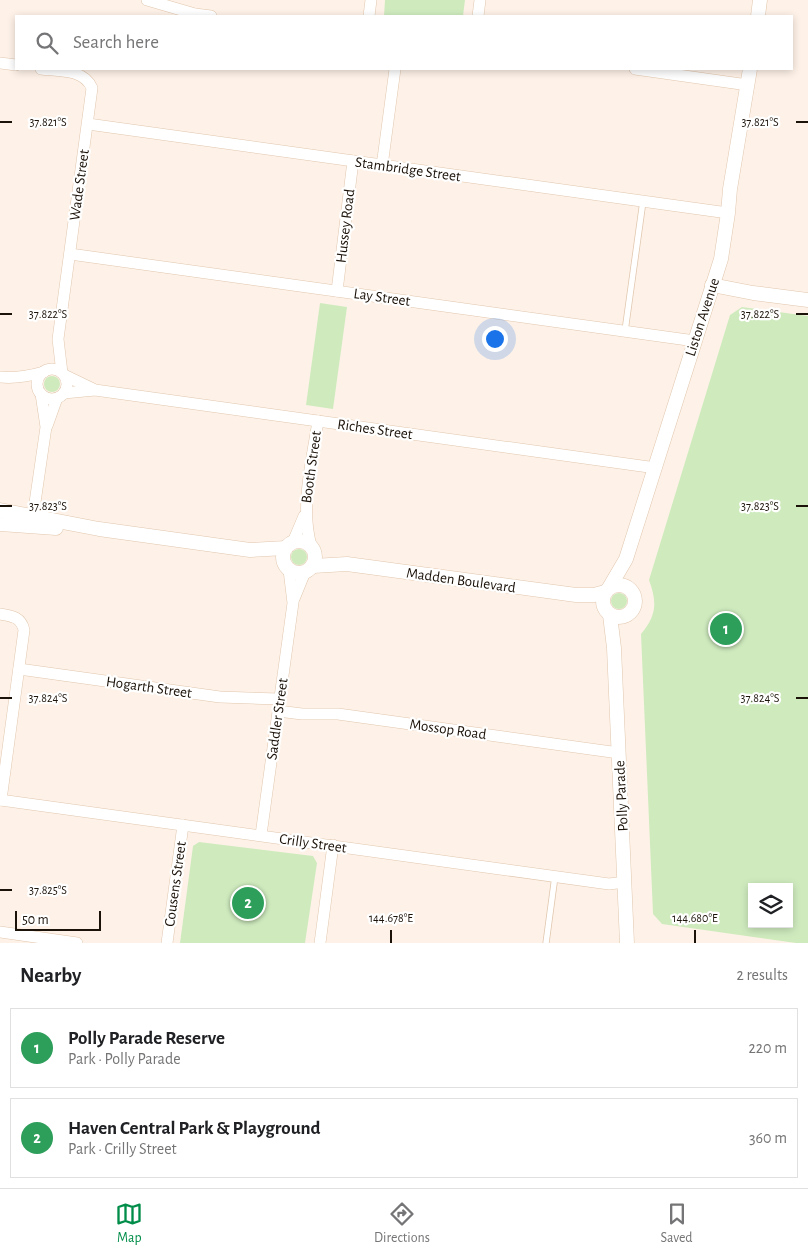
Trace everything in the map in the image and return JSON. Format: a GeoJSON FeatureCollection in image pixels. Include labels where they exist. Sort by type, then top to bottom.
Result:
{"type":"FeatureCollection","features":[{"type":"Feature","properties":{"kind":"street"},"geometry":{"type":"LineString","coordinates":[[147,0],[204,15]]}},
{"type":"Feature","properties":{"kind":"street"},"geometry":{"type":"LineString","coordinates":[[369,15],[371,0]]}},
{"type":"Feature","properties":{"kind":"street"},"geometry":{"type":"LineString","coordinates":[[478,15],[480,0]]}},
{"type":"Feature","properties":{"kind":"street"},"geometry":{"type":"LineString","coordinates":[[758,15],[760,0]]}},
{"type":"Feature","properties":{"kind":"street"},"geometry":{"type":"LineString","coordinates":[[0,63],[15,65]]}},
{"type":"Feature","properties":{"kind":"street","name":"Wade Street"},"geometry":{"type":"LineString","coordinates":[[45,371],[58,339],[92,88],[89,81],[83,76],[47,70]]}},
{"type":"Feature","properties":{"kind":"street"},"geometry":{"type":"LineString","coordinates":[[382,166],[395,70]]}},
{"type":"Feature","properties":{"kind":"street"},"geometry":{"type":"LineString","coordinates":[[642,70],[748,85]]}},
{"type":"Feature","properties":{"kind":"street","name":"Liston Avenue"},"geometry":{"type":"LineString","coordinates":[[607,590],[626,559],[720,259],[750,70]]}},
{"type":"Feature","properties":{"kind":"street","name":"Stambridge Street"},"geometry":{"type":"LineString","coordinates":[[88,124],[728,213]]}},
{"type":"Feature","properties":{"kind":"street","name":"Hussey Road"},"geometry":{"type":"LineString","coordinates":[[336,291],[353,162]]}},
{"type":"Feature","properties":{"kind":"street","name":"Lay Street"},"geometry":{"type":"LineString","coordinates":[[70,254],[694,341]]}},
{"type":"Feature","properties":{"kind":"street"},"geometry":{"type":"LineString","coordinates":[[712,286],[808,300]]}},
{"type":"Feature","properties":{"kind":"street","name":"Wade Street"},"geometry":{"type":"LineString","coordinates":[[58,339],[63,374]]}},
{"type":"Feature","properties":{"kind":"street"},"geometry":{"type":"LineString","coordinates":[[5,378],[30,376],[54,369],[63,374],[67,384],[46,427],[32,521]]}},
{"type":"Feature","properties":{"kind":"street"},"geometry":{"type":"LineString","coordinates":[[45,371],[38,379],[46,427]]}},
{"type":"Feature","properties":{"kind":"street","name":"Riches Street"},"geometry":{"type":"LineString","coordinates":[[63,374],[95,390]]}},
{"type":"Feature","properties":{"kind":"street"},"geometry":{"type":"LineString","coordinates":[[5,378],[40,391],[48,398],[60,395]]}},
{"type":"Feature","properties":{"kind":"street","name":"Riches Street"},"geometry":{"type":"LineString","coordinates":[[60,395],[95,390],[656,468]]}},
{"type":"Feature","properties":{"kind":"street","name":"Booth Street"},"geometry":{"type":"LineString","coordinates":[[312,548],[307,533],[305,513],[318,421]]}},
{"type":"Feature","properties":{"kind":"street"},"geometry":{"type":"LineString","coordinates":[[0,510],[32,521],[250,550],[290,545],[302,541],[312,548],[315,556],[309,569],[299,574],[250,550]]}},
{"type":"Feature","properties":{"kind":"street","name":"Booth Street"},"geometry":{"type":"LineString","coordinates":[[290,545],[305,513]]}},
{"type":"Feature","properties":{"kind":"street"},"geometry":{"type":"LineString","coordinates":[[0,524],[32,521]]}},
{"type":"Feature","properties":{"kind":"street"},"geometry":{"type":"LineString","coordinates":[[286,566],[284,552],[290,545]]}},
{"type":"Feature","properties":{"kind":"street","name":"Madden Boulevard"},"geometry":{"type":"LineString","coordinates":[[312,548],[347,564]]}},
{"type":"Feature","properties":{"kind":"street","name":"Liston Avenue"},"geometry":{"type":"LineString","coordinates":[[626,559],[630,589]]}},
{"type":"Feature","properties":{"kind":"street","name":"Madden Boulevard"},"geometry":{"type":"LineString","coordinates":[[309,569],[347,564],[576,595],[594,595],[607,590]]}},
{"type":"Feature","properties":{"kind":"street","name":"Saddler Street"},"geometry":{"type":"LineString","coordinates":[[286,566],[293,603]]}},
{"type":"Feature","properties":{"kind":"street","name":"Saddler Street"},"geometry":{"type":"LineString","coordinates":[[261,836],[293,603],[309,569]]}},
{"type":"Feature","properties":{"kind":"street"},"geometry":{"type":"LineString","coordinates":[[620,585],[630,589],[634,604],[629,613],[620,617],[607,611],[602,602],[607,590],[620,585]]}},
{"type":"Feature","properties":{"kind":"street","name":"Madden Boulevard"},"geometry":{"type":"LineString","coordinates":[[576,595],[607,611]]}},
{"type":"Feature","properties":{"kind":"street","name":"Polly Parade"},"geometry":{"type":"LineString","coordinates":[[607,611],[614,648],[627,943]]}},
{"type":"Feature","properties":{"kind":"street","name":"Polly Parade"},"geometry":{"type":"LineString","coordinates":[[614,648],[629,613]]}},
{"type":"Feature","properties":{"kind":"street"},"geometry":{"type":"LineString","coordinates":[[0,614],[14,616],[23,624],[24,634],[1,800]]}},
{"type":"Feature","properties":{"kind":"street","name":"Hogarth Street"},"geometry":{"type":"LineString","coordinates":[[19,669],[279,705]]}},
{"type":"Feature","properties":{"kind":"street","name":"Mossop Road"},"geometry":{"type":"LineString","coordinates":[[279,705],[302,714],[338,714],[619,753]]}},
{"type":"Feature","properties":{"kind":"street","name":"Crilly Street"},"geometry":{"type":"LineString","coordinates":[[1,800],[609,884],[625,882]]}},
{"type":"Feature","properties":{"kind":"street","name":"Cousens Street"},"geometry":{"type":"LineString","coordinates":[[166,943],[183,825]]}},
{"type":"Feature","properties":{"kind":"street"},"geometry":{"type":"LineString","coordinates":[[320,943],[333,846]]}},
{"type":"Feature","properties":{"kind":"street"},"geometry":{"type":"LineString","coordinates":[[0,932],[77,943]]}},
{"type":"Feature","properties":{"kind":"lane"},"geometry":{"type":"LineString","coordinates":[[625,331],[643,201]]}},
{"type":"Feature","properties":{"kind":"lane"},"geometry":{"type":"LineString","coordinates":[[546,943],[555,876]]}},
{"type":"Feature","properties":{"kind":"green space"},"geometry":{"type":"Polygon","coordinates":[[[385,0],[465,0],[463,15],[384,15],[385,0]]]}},
{"type":"Feature","properties":{"kind":"green space"},"geometry":{"type":"Polygon","coordinates":[[[320,303],[347,307],[333,409],[306,405],[320,303]]]}},
{"type":"Feature","properties":{"kind":"green space"},"geometry":{"type":"Polygon","coordinates":[[[742,307],[808,316],[808,943],[796,943],[662,924],[653,914],[641,634],[650,621],[654,608],[649,580],[730,315],[742,307]]]}},
{"type":"Feature","properties":{"kind":"green space"},"geometry":{"type":"Polygon","coordinates":[[[52,376],[60,384],[52,392],[44,384],[52,376]]]}},
{"type":"Feature","properties":{"kind":"green space"},"geometry":{"type":"Polygon","coordinates":[[[299,549],[305,551],[307,557],[305,563],[299,565],[293,563],[291,557],[293,551],[299,549]]]}},
{"type":"Feature","properties":{"kind":"green space"},"geometry":{"type":"Polygon","coordinates":[[[619,593],[627,601],[619,609],[611,601],[619,593]]]}},
{"type":"Feature","properties":{"kind":"green space"},"geometry":{"type":"Polygon","coordinates":[[[199,842],[313,856],[317,863],[305,943],[180,943],[193,846],[199,842]]]}},
{"type":"Feature","properties":{"kind":"place","name":"Polly Parade Reserve"},"geometry":{"type":"Point","coordinates":[726,629]}},
{"type":"Feature","properties":{"kind":"place","name":"Haven Central Park & Playground"},"geometry":{"type":"Point","coordinates":[248,903]}}]}
